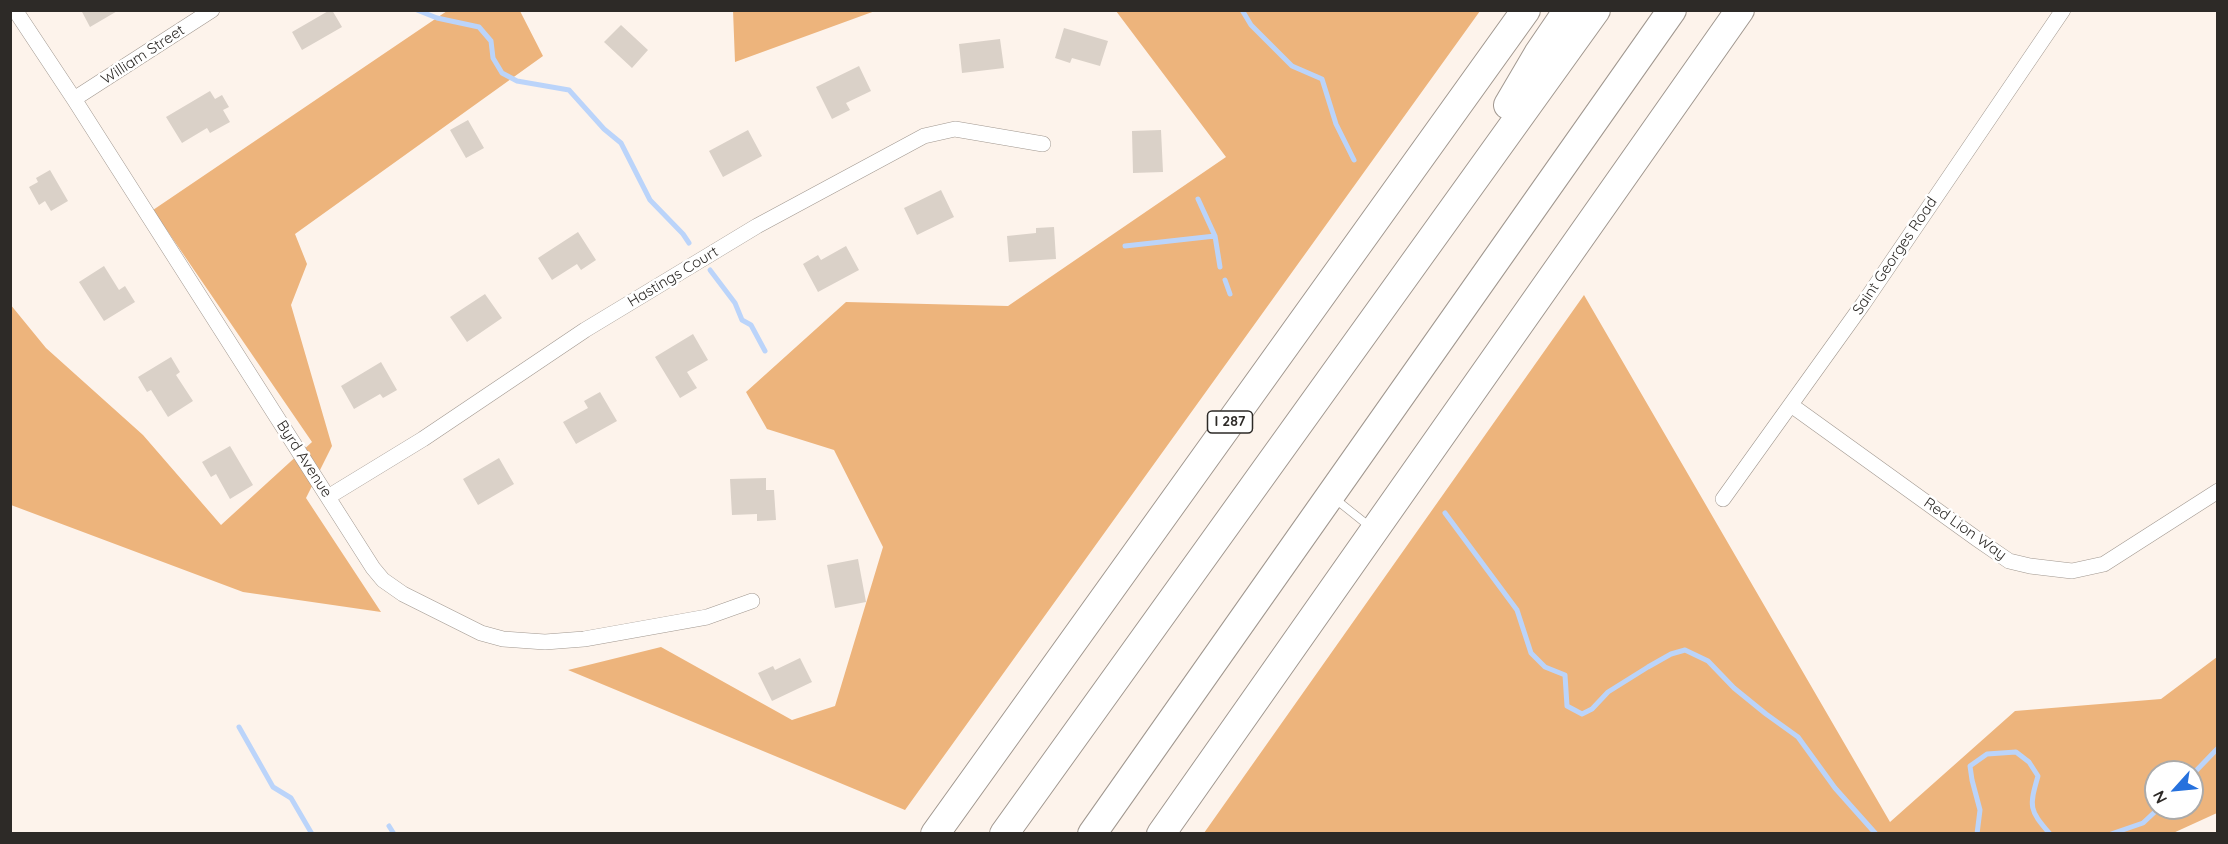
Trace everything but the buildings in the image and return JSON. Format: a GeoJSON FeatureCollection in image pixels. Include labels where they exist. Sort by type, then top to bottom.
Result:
{"type":"FeatureCollection","features":[{"type":"Feature","properties":{"kind":"highway","name":"I 287"},"geometry":{"type":"LineString","coordinates":[[934,834],[1526,10]]}},
{"type":"Feature","properties":{"kind":"highway"},"geometry":{"type":"LineString","coordinates":[[1420,254],[1538,54],[1568,10]]}},
{"type":"Feature","properties":{"kind":"highway"},"geometry":{"type":"LineString","coordinates":[[1005,834],[1596,10]]}},
{"type":"Feature","properties":{"kind":"highway"},"geometry":{"type":"LineString","coordinates":[[1092,834],[1672,10]]}},
{"type":"Feature","properties":{"kind":"highway"},"geometry":{"type":"LineString","coordinates":[[1161,834],[1740,10]]}},
{"type":"Feature","properties":{"kind":"street","name":"Byrd Avenue"},"geometry":{"type":"LineString","coordinates":[[15,10],[373,568],[383,580],[403,594],[481,633],[503,639],[545,642],[584,639],[707,617],[752,601]]}},
{"type":"Feature","properties":{"kind":"street","name":"William Street"},"geometry":{"type":"LineString","coordinates":[[74,99],[212,10]]}},
{"type":"Feature","properties":{"kind":"street","name":"Saint Georges Road"},"geometry":{"type":"LineString","coordinates":[[1723,499],[1863,304],[2063,10]]}},
{"type":"Feature","properties":{"kind":"street","name":"Hastings Court"},"geometry":{"type":"LineString","coordinates":[[328,497],[423,439],[585,330],[757,226],[924,136],[955,129],[1043,144]]}},
{"type":"Feature","properties":{"kind":"street","name":"Red Lion Way"},"geometry":{"type":"LineString","coordinates":[[1791,405],[2009,561],[2030,566],[2072,571],[2104,564],[2217,491]]}},
{"type":"Feature","properties":{"kind":"lane"},"geometry":{"type":"LineString","coordinates":[[1330,495],[1375,530]]}},
{"type":"Feature","properties":{"kind":"shaded area"},"geometry":{"type":"Polygon","coordinates":[[[733,10],[875,10],[875,11],[735,62],[733,10]]]}},
{"type":"Feature","properties":{"kind":"shaded area"},"geometry":{"type":"Polygon","coordinates":[[[447,11],[520,11],[543,56],[295,234],[307,264],[291,305],[332,446],[306,498],[381,612],[243,592],[11,505],[10,304],[46,348],[143,435],[221,525],[312,442],[153,210],[447,11]]]}},
{"type":"Feature","properties":{"kind":"shaded area"},"geometry":{"type":"Polygon","coordinates":[[[1116,11],[1480,11],[905,810],[568,670],[661,647],[792,720],[835,706],[883,547],[834,450],[767,429],[746,392],[846,302],[1008,306],[1226,157],[1116,11]]]}},
{"type":"Feature","properties":{"kind":"shaded area"},"geometry":{"type":"Polygon","coordinates":[[[1584,295],[1890,822],[2015,711],[2161,699],[2217,657],[2217,813],[2204,819],[2204,760],[2144,760],[2144,820],[2202,820],[2171,834],[1204,833],[1584,295]]]}},
{"type":"Feature","properties":{"kind":"waterway"},"geometry":{"type":"LineString","coordinates":[[417,10],[437,18],[479,27],[491,41],[493,58],[502,73],[517,81],[569,90],[604,129],[621,143],[650,200],[689,243]]}},
{"type":"Feature","properties":{"kind":"waterway"},"geometry":{"type":"LineString","coordinates":[[1242,10],[1251,25],[1292,66],[1322,79],[1336,124],[1354,160]]}},
{"type":"Feature","properties":{"kind":"waterway"},"geometry":{"type":"LineString","coordinates":[[1198,199],[1215,236],[1220,267]]}},
{"type":"Feature","properties":{"kind":"waterway"},"geometry":{"type":"LineString","coordinates":[[1125,246],[1215,236]]}},
{"type":"Feature","properties":{"kind":"waterway"},"geometry":{"type":"LineString","coordinates":[[710,270],[735,303],[742,320],[751,325],[765,351]]}},
{"type":"Feature","properties":{"kind":"waterway"},"geometry":{"type":"LineString","coordinates":[[1225,280],[1230,294]]}},
{"type":"Feature","properties":{"kind":"waterway"},"geometry":{"type":"LineString","coordinates":[[1445,513],[1517,610],[1531,653],[1545,667],[1565,675],[1567,706],[1582,714],[1592,709],[1608,692],[1648,667],[1671,654],[1685,650],[1708,661],[1734,688],[1798,737],[1835,788],[1876,834]]}},
{"type":"Feature","properties":{"kind":"waterway"},"geometry":{"type":"LineString","coordinates":[[239,727],[273,787],[291,798],[312,834]]}},
{"type":"Feature","properties":{"kind":"waterway"},"geometry":{"type":"LineString","coordinates":[[2204,763],[2218,748]]}},
{"type":"Feature","properties":{"kind":"waterway"},"geometry":{"type":"LineString","coordinates":[[1977,834],[1980,810],[1970,766],[1987,754],[2016,752],[2029,762],[2038,776],[2033,795],[2033,808],[2038,819],[2050,834]]}},
{"type":"Feature","properties":{"kind":"waterway"},"geometry":{"type":"LineString","coordinates":[[2111,834],[2146,820]]}},
{"type":"Feature","properties":{"kind":"waterway"},"geometry":{"type":"LineString","coordinates":[[389,826],[394,834]]}}]}
